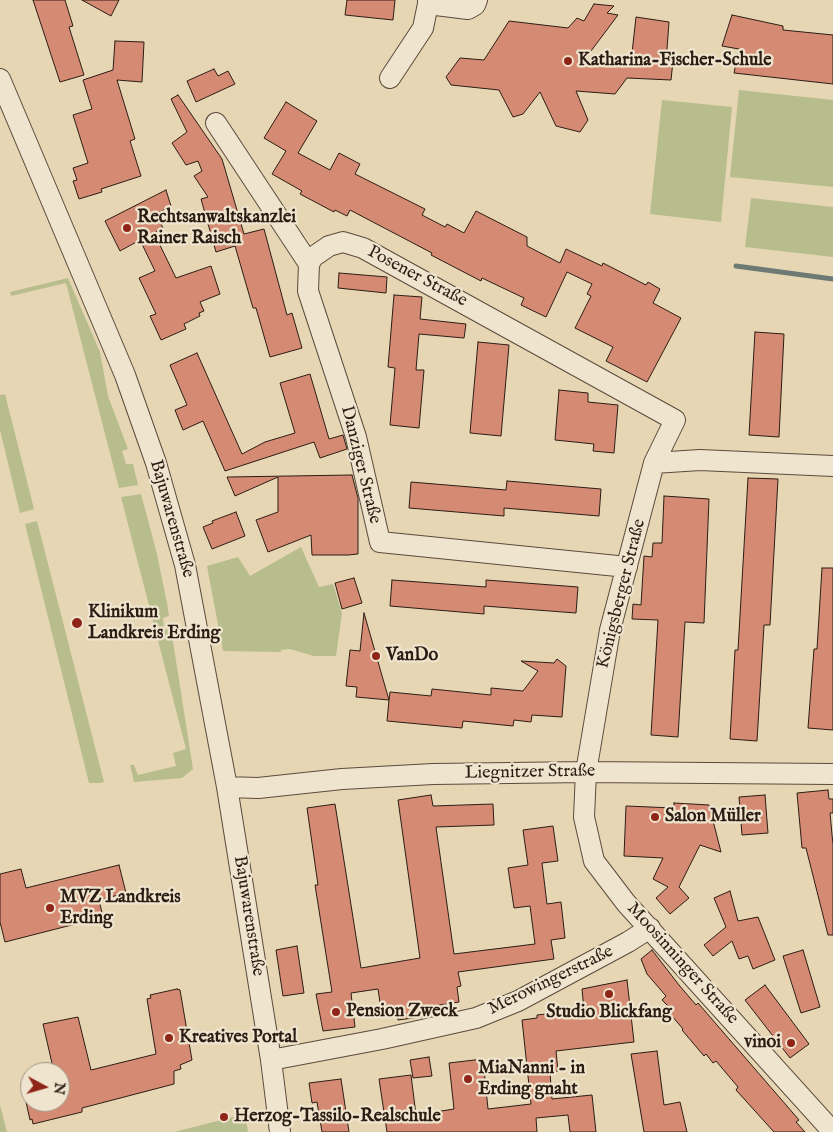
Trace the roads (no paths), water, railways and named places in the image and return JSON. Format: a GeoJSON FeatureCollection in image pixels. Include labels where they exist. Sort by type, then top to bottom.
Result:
{"type":"FeatureCollection","features":[{"type":"Feature","properties":{"kind":"street"},"geometry":{"type":"LineString","coordinates":[[390,78],[423,28],[428,2],[468,8],[475,5],[477,0]]}},
{"type":"Feature","properties":{"kind":"street","name":"Bajuwarenstraße"},"geometry":{"type":"LineString","coordinates":[[0,79],[121,364],[156,463],[192,594],[227,787],[271,1060],[280,1132]]}},
{"type":"Feature","properties":{"kind":"street"},"geometry":{"type":"LineString","coordinates":[[216,123],[309,264]]}},
{"type":"Feature","properties":{"kind":"street","name":"Posener Straße"},"geometry":{"type":"LineString","coordinates":[[309,264],[313,257],[329,246],[343,242],[363,248],[675,420]]}},
{"type":"Feature","properties":{"kind":"street","name":"Danziger Straße"},"geometry":{"type":"LineString","coordinates":[[309,264],[308,291],[356,437],[380,542],[627,567]]}},
{"type":"Feature","properties":{"kind":"street","name":"Königsberger Straße"},"geometry":{"type":"LineString","coordinates":[[586,772],[610,630],[654,463],[675,420]]}},
{"type":"Feature","properties":{"kind":"street"},"geometry":{"type":"LineString","coordinates":[[654,463],[700,460],[833,466]]}},
{"type":"Feature","properties":{"kind":"street","name":"Liegnitzer Straße"},"geometry":{"type":"LineString","coordinates":[[227,787],[258,788],[433,774],[586,772],[833,774]]}},
{"type":"Feature","properties":{"kind":"street","name":"Moosinninger Straße"},"geometry":{"type":"LineString","coordinates":[[586,772],[584,817],[594,861],[626,903],[833,1132]]}},
{"type":"Feature","properties":{"kind":"street","name":"Merowingerstraße"},"geometry":{"type":"LineString","coordinates":[[271,1060],[382,1039],[476,1018],[518,1001],[628,942],[650,928]]}},
{"type":"Feature","properties":{"kind":"waterway"},"geometry":{"type":"LineString","coordinates":[[736,266],[833,279]]}},
{"type":"Feature","properties":{"kind":"place","name":"Katharina-Fischer-Schule"},"geometry":{"type":"Point","coordinates":[568,61]}},
{"type":"Feature","properties":{"kind":"place","name":"Rechtsanwaltskanzlei Rainer Raisch"},"geometry":{"type":"Point","coordinates":[127,228]}},
{"type":"Feature","properties":{"kind":"place","name":"Klinikum Landkreis Erding"},"geometry":{"type":"Point","coordinates":[77,623]}},
{"type":"Feature","properties":{"kind":"place","name":"VanDo"},"geometry":{"type":"Point","coordinates":[376,656]}},
{"type":"Feature","properties":{"kind":"place","name":"Salon Müller"},"geometry":{"type":"Point","coordinates":[655,817]}},
{"type":"Feature","properties":{"kind":"place","name":"MVZ Landkreis Erding"},"geometry":{"type":"Point","coordinates":[50,908]}},
{"type":"Feature","properties":{"kind":"place","name":"Studio Blickfang"},"geometry":{"type":"Point","coordinates":[609,994]}},
{"type":"Feature","properties":{"kind":"place","name":"Pension Zweck"},"geometry":{"type":"Point","coordinates":[336,1012]}},
{"type":"Feature","properties":{"kind":"place","name":"Kreatives Portal"},"geometry":{"type":"Point","coordinates":[169,1038]}},
{"type":"Feature","properties":{"kind":"place","name":"vinoi"},"geometry":{"type":"Point","coordinates":[791,1043]}},
{"type":"Feature","properties":{"kind":"place","name":"MiaNanni - in Erding gnaht"},"geometry":{"type":"Point","coordinates":[468,1079]}},
{"type":"Feature","properties":{"kind":"place","name":"Herzog-Tassilo-Realschule"},"geometry":{"type":"Point","coordinates":[224,1117]}}]}
